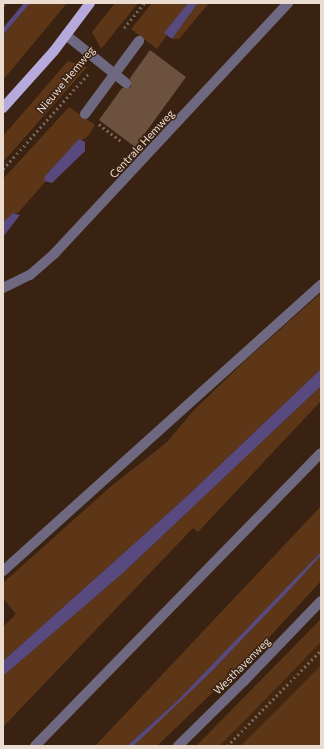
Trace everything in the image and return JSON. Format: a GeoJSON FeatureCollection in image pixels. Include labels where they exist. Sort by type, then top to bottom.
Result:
{"type":"FeatureCollection","features":[{"type":"Feature","properties":{"kind":"main road"},"geometry":{"type":"LineString","coordinates":[[3,108],[66,35],[90,3]]}},
{"type":"Feature","properties":{"kind":"street","name":"Centrale Hemweg"},"geometry":{"type":"LineString","coordinates":[[3,288],[30,275],[55,254],[288,3]]}},
{"type":"Feature","properties":{"kind":"street"},"geometry":{"type":"LineString","coordinates":[[66,35],[126,83]]}},
{"type":"Feature","properties":{"kind":"street"},"geometry":{"type":"LineString","coordinates":[[85,114],[139,41]]}},
{"type":"Feature","properties":{"kind":"street"},"geometry":{"type":"LineString","coordinates":[[3,571],[321,285]]}},
{"type":"Feature","properties":{"kind":"street"},"geometry":{"type":"LineString","coordinates":[[35,746],[321,453]]}},
{"type":"Feature","properties":{"kind":"street","name":"Westhavenweg"},"geometry":{"type":"LineString","coordinates":[[178,746],[244,681],[321,601]]}},
{"type":"Feature","properties":{"kind":"path"},"geometry":{"type":"LineString","coordinates":[[121,32],[144,3]]}},
{"type":"Feature","properties":{"kind":"path","name":"Nieuwe Hemweg"},"geometry":{"type":"LineString","coordinates":[[3,169],[98,62]]}},
{"type":"Feature","properties":{"kind":"path"},"geometry":{"type":"LineString","coordinates":[[227,746],[321,650]]}},
{"type":"Feature","properties":{"kind":"shaded area"},"geometry":{"type":"Polygon","coordinates":[[[24,3],[30,3],[3,35],[3,28],[24,3]]]}},
{"type":"Feature","properties":{"kind":"shaded area"},"geometry":{"type":"Polygon","coordinates":[[[30,3],[67,3],[3,80],[3,35],[30,3]]]}},
{"type":"Feature","properties":{"kind":"shaded area"},"geometry":{"type":"Polygon","coordinates":[[[115,3],[138,3],[101,49],[92,32],[115,3]]]}},
{"type":"Feature","properties":{"kind":"shaded area"},"geometry":{"type":"Polygon","coordinates":[[[152,3],[188,3],[165,33],[167,35],[157,49],[131,29],[152,3]]]}},
{"type":"Feature","properties":{"kind":"shaded area"},"geometry":{"type":"Polygon","coordinates":[[[188,3],[198,3],[172,39],[164,33],[188,3]]]}},
{"type":"Feature","properties":{"kind":"shaded area"},"geometry":{"type":"Polygon","coordinates":[[[198,3],[209,3],[179,39],[172,39],[198,3]]]}},
{"type":"Feature","properties":{"kind":"shaded area"},"geometry":{"type":"Polygon","coordinates":[[[68,61],[87,67],[3,162],[3,136],[68,61]]]}},
{"type":"Feature","properties":{"kind":"shaded area"},"geometry":{"type":"Polygon","coordinates":[[[69,107],[95,125],[88,136],[70,149],[45,176],[45,182],[18,213],[13,213],[3,222],[3,179],[69,107]]]}},
{"type":"Feature","properties":{"kind":"shaded area"},"geometry":{"type":"Polygon","coordinates":[[[79,139],[85,142],[85,151],[52,183],[44,181],[45,176],[79,139]]]}},
{"type":"Feature","properties":{"kind":"shaded area"},"geometry":{"type":"Polygon","coordinates":[[[13,213],[20,215],[3,237],[3,222],[13,213]]]}},
{"type":"Feature","properties":{"kind":"shaded area"},"geometry":{"type":"Polygon","coordinates":[[[321,293],[321,369],[184,499],[3,661],[3,627],[16,614],[3,598],[3,583],[109,488],[167,442],[194,410],[246,360],[321,293]]]}},
{"type":"Feature","properties":{"kind":"shaded area"},"geometry":{"type":"Polygon","coordinates":[[[321,369],[321,386],[123,573],[3,676],[3,661],[184,499],[321,369]]]}},
{"type":"Feature","properties":{"kind":"shaded area"},"geometry":{"type":"Polygon","coordinates":[[[321,386],[321,401],[198,532],[193,528],[3,727],[3,676],[123,573],[321,386]]]}},
{"type":"Feature","properties":{"kind":"shaded area"},"geometry":{"type":"Polygon","coordinates":[[[321,506],[321,552],[298,577],[176,702],[127,746],[95,746],[321,506]]]}},
{"type":"Feature","properties":{"kind":"shaded area"},"geometry":{"type":"Polygon","coordinates":[[[321,552],[321,555],[295,584],[211,672],[133,746],[127,746],[176,702],[321,552]]]}},
{"type":"Feature","properties":{"kind":"shaded area"},"geometry":{"type":"Polygon","coordinates":[[[321,555],[321,581],[261,646],[157,746],[133,746],[211,672],[321,555]]]}},
{"type":"Feature","properties":{"kind":"shaded area"},"geometry":{"type":"Polygon","coordinates":[[[321,619],[321,746],[196,746],[252,692],[321,619]]]}},
{"type":"Feature","properties":{"kind":"shaded area"},"geometry":{"type":"Polygon","coordinates":[[[321,619],[321,642],[251,714],[219,746],[196,746],[321,619]]]}},
{"type":"Feature","properties":{"kind":"shaded area"},"geometry":{"type":"Polygon","coordinates":[[[321,665],[321,746],[240,746],[275,712],[321,665]]]}},
{"type":"Feature","properties":{"kind":"building"},"geometry":{"type":"Polygon","coordinates":[[[150,50],[186,77],[135,147],[99,120],[122,88],[131,87],[130,78],[150,50]]]}}]}
